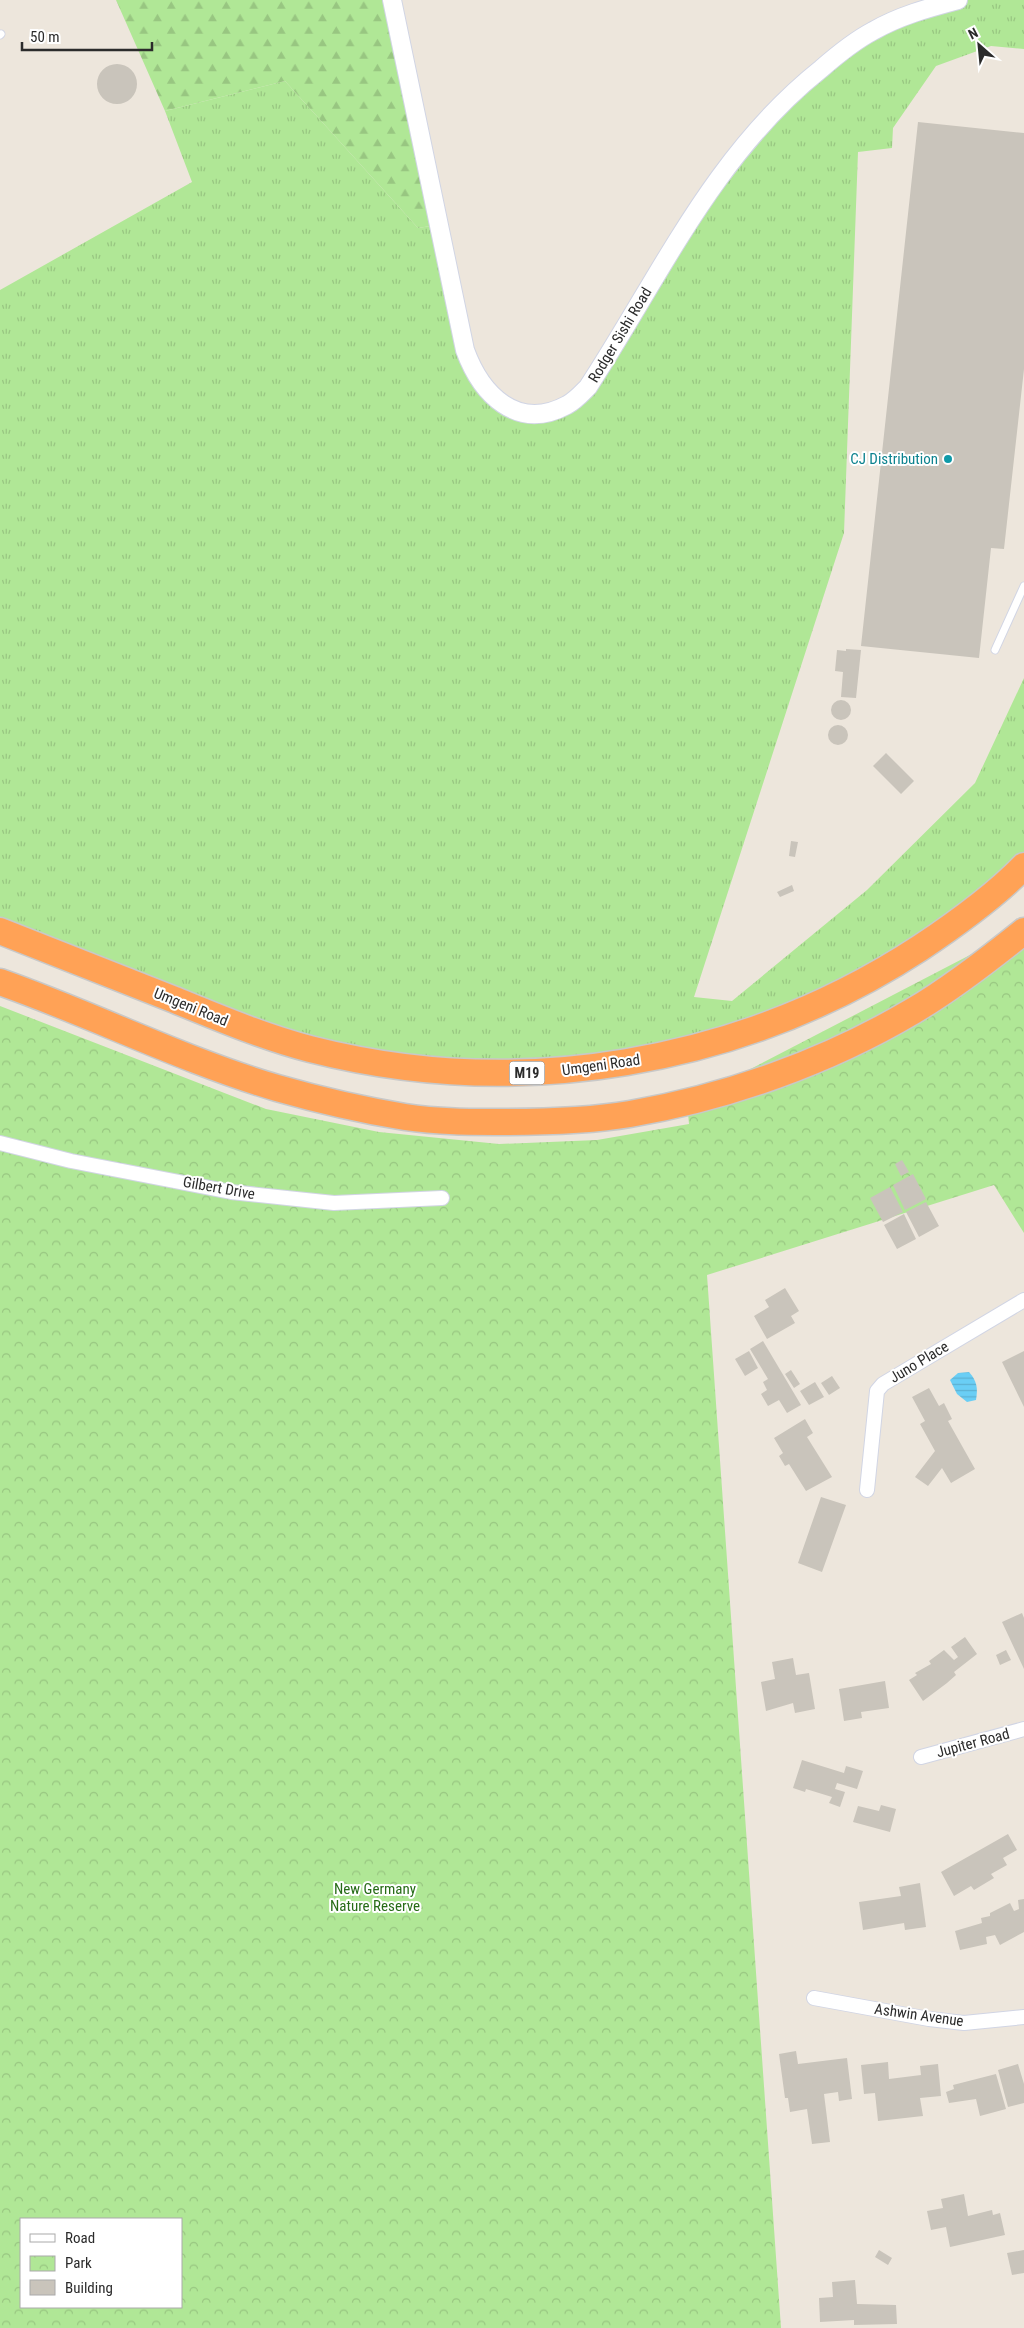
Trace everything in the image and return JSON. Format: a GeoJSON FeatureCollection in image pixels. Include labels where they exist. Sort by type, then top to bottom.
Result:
{"type":"FeatureCollection","features":[{"type":"Feature","properties":{"kind":"highway","name":"Umgeni Road"},"geometry":{"type":"LineString","coordinates":[[0,931],[241,1027],[309,1049],[371,1062],[442,1071],[534,1073],[577,1070],[688,1050],[738,1036],[795,1014],[839,995],[898,962],[952,926],[1024,866]]}},
{"type":"Feature","properties":{"kind":"highway"},"geometry":{"type":"LineString","coordinates":[[0,982],[211,1067],[347,1106],[417,1118],[472,1122],[548,1122],[628,1114],[687,1102],[794,1068],[842,1048],[914,1010],[978,968],[1024,931]]}},
{"type":"Feature","properties":{"kind":"street","name":"Rodger Sishi Road"},"geometry":{"type":"LineString","coordinates":[[392,0],[464,350],[479,381],[491,394],[510,409],[540,413],[568,404],[588,387],[697,208],[745,142],[790,93],[850,45],[872,31],[924,9],[958,0]]}},
{"type":"Feature","properties":{"kind":"street","name":"Gilbert Drive"},"geometry":{"type":"LineString","coordinates":[[0,1143],[70,1161],[231,1192],[334,1203],[442,1198]]}},
{"type":"Feature","properties":{"kind":"street","name":"Juno Place"},"geometry":{"type":"LineString","coordinates":[[866,1490],[876,1391],[883,1384],[1024,1300]]}},
{"type":"Feature","properties":{"kind":"street","name":"Jupiter Road"},"geometry":{"type":"LineString","coordinates":[[921,1757],[1024,1729]]}},
{"type":"Feature","properties":{"kind":"street","name":"Ashwin Avenue"},"geometry":{"type":"LineString","coordinates":[[814,1998],[929,2019],[964,2023],[1024,2017]]}},
{"type":"Feature","properties":{"kind":"lane"},"geometry":{"type":"LineString","coordinates":[[996,650],[1024,586]]}},
{"type":"Feature","properties":{"kind":"green space"},"geometry":{"type":"Polygon","coordinates":[[[116,0],[387,0],[437,225],[418,228],[285,81],[165,111],[116,0]]]}},
{"type":"Feature","properties":{"kind":"green space"},"geometry":{"type":"Polygon","coordinates":[[[966,0],[1024,0],[1024,49],[991,46],[936,66],[893,128],[892,148],[858,152],[844,533],[694,997],[732,1001],[867,890],[975,783],[1024,678],[1024,862],[837,993],[618,1061],[370,1061],[0,929],[0,290],[192,182],[165,111],[285,81],[418,228],[437,225],[471,370],[515,413],[574,403],[736,159],[854,45],[966,0]]]}},
{"type":"Feature","properties":{"kind":"green space","name":"New Germany Nature Reserve"},"geometry":{"type":"Polygon","coordinates":[[[1024,927],[1024,1233],[994,1185],[707,1275],[781,2328],[0,2328],[0,1006],[266,1109],[379,1132],[499,1144],[597,1140],[689,1124],[687,1102],[1024,927]]]}},
{"type":"Feature","properties":{"kind":"water"},"geometry":{"type":"Polygon","coordinates":[[[969,1372],[974,1378],[977,1392],[976,1400],[967,1402],[957,1394],[950,1380],[958,1373],[969,1372]]]}},
{"type":"Feature","properties":{"kind":"building"},"geometry":{"type":"Polygon","coordinates":[[[121,64],[128,67],[134,73],[137,84],[136,92],[128,101],[121,104],[113,104],[106,101],[98,92],[97,80],[100,73],[109,65],[121,64]]]}},
{"type":"Feature","properties":{"kind":"building","name":"CJ Distribution"},"geometry":{"type":"Polygon","coordinates":[[[918,122],[1024,133],[1024,369],[1004,549],[991,548],[979,658],[861,646],[918,122]]]}},
{"type":"Feature","properties":{"kind":"building"},"geometry":{"type":"Polygon","coordinates":[[[846,649],[861,650],[856,698],[841,697],[843,672],[835,671],[837,650],[846,651],[846,649]]]}},
{"type":"Feature","properties":{"kind":"building"},"geometry":{"type":"Polygon","coordinates":[[[841,700],[848,703],[851,710],[848,717],[841,720],[834,717],[831,710],[834,703],[841,700]]]}},
{"type":"Feature","properties":{"kind":"building"},"geometry":{"type":"Polygon","coordinates":[[[838,725],[845,728],[848,735],[845,742],[838,745],[831,742],[828,735],[831,728],[838,725]]]}},
{"type":"Feature","properties":{"kind":"building"},"geometry":{"type":"Polygon","coordinates":[[[886,753],[914,781],[901,794],[873,766],[886,753]]]}},
{"type":"Feature","properties":{"kind":"building"},"geometry":{"type":"Polygon","coordinates":[[[791,841],[798,842],[795,857],[789,856],[791,841]]]}},
{"type":"Feature","properties":{"kind":"building"},"geometry":{"type":"Polygon","coordinates":[[[792,885],[794,891],[780,897],[777,892],[792,885]]]}},
{"type":"Feature","properties":{"kind":"building"},"geometry":{"type":"Polygon","coordinates":[[[902,1160],[909,1172],[901,1176],[895,1164],[902,1160]]]}},
{"type":"Feature","properties":{"kind":"building"},"geometry":{"type":"Polygon","coordinates":[[[913,1174],[926,1199],[905,1210],[893,1185],[913,1174]]]}},
{"type":"Feature","properties":{"kind":"building"},"geometry":{"type":"Polygon","coordinates":[[[890,1187],[903,1212],[883,1222],[870,1198],[890,1187]]]}},
{"type":"Feature","properties":{"kind":"building"},"geometry":{"type":"Polygon","coordinates":[[[926,1202],[939,1226],[919,1237],[906,1212],[926,1202]]]}},
{"type":"Feature","properties":{"kind":"building"},"geometry":{"type":"Polygon","coordinates":[[[904,1214],[916,1239],[897,1249],[884,1225],[904,1214]]]}},
{"type":"Feature","properties":{"kind":"building"},"geometry":{"type":"Polygon","coordinates":[[[785,1288],[799,1311],[791,1316],[795,1323],[767,1339],[754,1316],[769,1307],[765,1300],[785,1288]]]}},
{"type":"Feature","properties":{"kind":"building"},"geometry":{"type":"Polygon","coordinates":[[[763,1341],[801,1405],[787,1413],[779,1400],[768,1406],[761,1394],[767,1390],[763,1382],[768,1379],[750,1349],[763,1341]]]}},
{"type":"Feature","properties":{"kind":"building"},"geometry":{"type":"Polygon","coordinates":[[[749,1351],[758,1368],[745,1376],[735,1359],[749,1351]]]}},
{"type":"Feature","properties":{"kind":"building"},"geometry":{"type":"Polygon","coordinates":[[[1024,1351],[1024,1407],[1002,1362],[1024,1351]]]}},
{"type":"Feature","properties":{"kind":"building"},"geometry":{"type":"Polygon","coordinates":[[[791,1370],[800,1384],[794,1388],[785,1374],[791,1370]]]}},
{"type":"Feature","properties":{"kind":"building"},"geometry":{"type":"Polygon","coordinates":[[[832,1376],[840,1388],[829,1395],[821,1383],[832,1376]]]}},
{"type":"Feature","properties":{"kind":"building"},"geometry":{"type":"Polygon","coordinates":[[[815,1382],[824,1397],[809,1405],[800,1391],[815,1382]]]}},
{"type":"Feature","properties":{"kind":"building"},"geometry":{"type":"Polygon","coordinates":[[[929,1388],[939,1406],[944,1403],[952,1419],[948,1421],[975,1469],[951,1483],[942,1468],[928,1486],[915,1477],[935,1451],[920,1424],[925,1421],[912,1397],[929,1388]]]}},
{"type":"Feature","properties":{"kind":"building"},"geometry":{"type":"Polygon","coordinates":[[[805,1419],[813,1433],[807,1437],[832,1477],[806,1491],[789,1464],[785,1466],[779,1456],[783,1453],[774,1438],[805,1419]]]}},
{"type":"Feature","properties":{"kind":"building"},"geometry":{"type":"Polygon","coordinates":[[[821,1497],[846,1505],[822,1572],[798,1563],[821,1497]]]}},
{"type":"Feature","properties":{"kind":"building"},"geometry":{"type":"Polygon","coordinates":[[[1022,1613],[1024,1618],[1024,1669],[1002,1622],[1022,1613]]]}},
{"type":"Feature","properties":{"kind":"building"},"geometry":{"type":"Polygon","coordinates":[[[965,1637],[977,1654],[954,1672],[956,1675],[947,1683],[923,1701],[909,1680],[917,1675],[915,1673],[931,1664],[929,1661],[944,1650],[954,1660],[958,1657],[951,1647],[965,1637]]]}},
{"type":"Feature","properties":{"kind":"building"},"geometry":{"type":"Polygon","coordinates":[[[1006,1650],[1011,1660],[1000,1665],[996,1655],[1006,1650]]]}},
{"type":"Feature","properties":{"kind":"building"},"geometry":{"type":"Polygon","coordinates":[[[793,1658],[796,1675],[809,1673],[815,1709],[795,1713],[793,1703],[766,1711],[761,1682],[775,1679],[772,1662],[793,1658]]]}},
{"type":"Feature","properties":{"kind":"building"},"geometry":{"type":"Polygon","coordinates":[[[885,1681],[889,1708],[861,1712],[862,1718],[844,1721],[839,1689],[885,1681]]]}},
{"type":"Feature","properties":{"kind":"building"},"geometry":{"type":"Polygon","coordinates":[[[802,1760],[844,1773],[846,1766],[863,1771],[857,1789],[837,1783],[835,1789],[845,1792],[840,1807],[829,1803],[832,1797],[806,1789],[805,1792],[793,1788],[802,1760]]]}},
{"type":"Feature","properties":{"kind":"building"},"geometry":{"type":"Polygon","coordinates":[[[881,1805],[896,1809],[890,1832],[853,1822],[858,1806],[879,1811],[881,1805]]]}},
{"type":"Feature","properties":{"kind":"building"},"geometry":{"type":"Polygon","coordinates":[[[1008,1834],[1017,1850],[1003,1858],[1007,1865],[991,1874],[994,1878],[974,1890],[971,1886],[954,1896],[941,1872],[1008,1834]]]}},
{"type":"Feature","properties":{"kind":"building"},"geometry":{"type":"Polygon","coordinates":[[[920,1883],[926,1927],[905,1930],[904,1923],[863,1930],[859,1902],[901,1896],[899,1887],[920,1883]]]}},
{"type":"Feature","properties":{"kind":"building"},"geometry":{"type":"Polygon","coordinates":[[[1024,1899],[1024,1932],[1000,1945],[995,1935],[986,1937],[987,1944],[960,1950],[955,1931],[982,1923],[981,1918],[990,1916],[990,1913],[1010,1903],[1014,1911],[1019,1909],[1018,1900],[1024,1899]]]}},
{"type":"Feature","properties":{"kind":"building"},"geometry":{"type":"Polygon","coordinates":[[[796,2051],[798,2064],[847,2058],[852,2099],[839,2101],[838,2092],[824,2094],[830,2142],[812,2144],[807,2109],[790,2112],[788,2098],[785,2098],[779,2054],[796,2051]]]}},
{"type":"Feature","properties":{"kind":"building"},"geometry":{"type":"Polygon","coordinates":[[[888,2062],[889,2079],[921,2075],[920,2066],[938,2064],[941,2096],[920,2098],[923,2116],[878,2121],[875,2093],[864,2094],[861,2065],[888,2062]]]}},
{"type":"Feature","properties":{"kind":"building"},"geometry":{"type":"Polygon","coordinates":[[[1018,2064],[1024,2084],[1024,2103],[1008,2107],[998,2070],[1018,2064]]]}},
{"type":"Feature","properties":{"kind":"building"},"geometry":{"type":"Polygon","coordinates":[[[996,2074],[1006,2109],[980,2116],[976,2099],[949,2103],[946,2092],[954,2089],[953,2085],[996,2074]]]}},
{"type":"Feature","properties":{"kind":"building"},"geometry":{"type":"Polygon","coordinates":[[[964,2194],[968,2216],[992,2210],[993,2215],[1000,2213],[1005,2235],[950,2247],[946,2227],[931,2230],[927,2211],[943,2208],[941,2199],[964,2194]]]}},
{"type":"Feature","properties":{"kind":"building"},"geometry":{"type":"Polygon","coordinates":[[[879,2250],[892,2258],[888,2265],[875,2257],[879,2250]]]}},
{"type":"Feature","properties":{"kind":"building"},"geometry":{"type":"Polygon","coordinates":[[[1024,2250],[1024,2273],[1012,2275],[1007,2253],[1024,2250]]]}},
{"type":"Feature","properties":{"kind":"building"},"geometry":{"type":"Polygon","coordinates":[[[855,2280],[857,2304],[896,2305],[897,2324],[854,2325],[854,2320],[820,2322],[819,2298],[833,2297],[832,2282],[855,2280]]]}},
{"type":"Feature","properties":{"kind":"place","name":"CJ Distribution"},"geometry":{"type":"Point","coordinates":[948,459]}}]}
